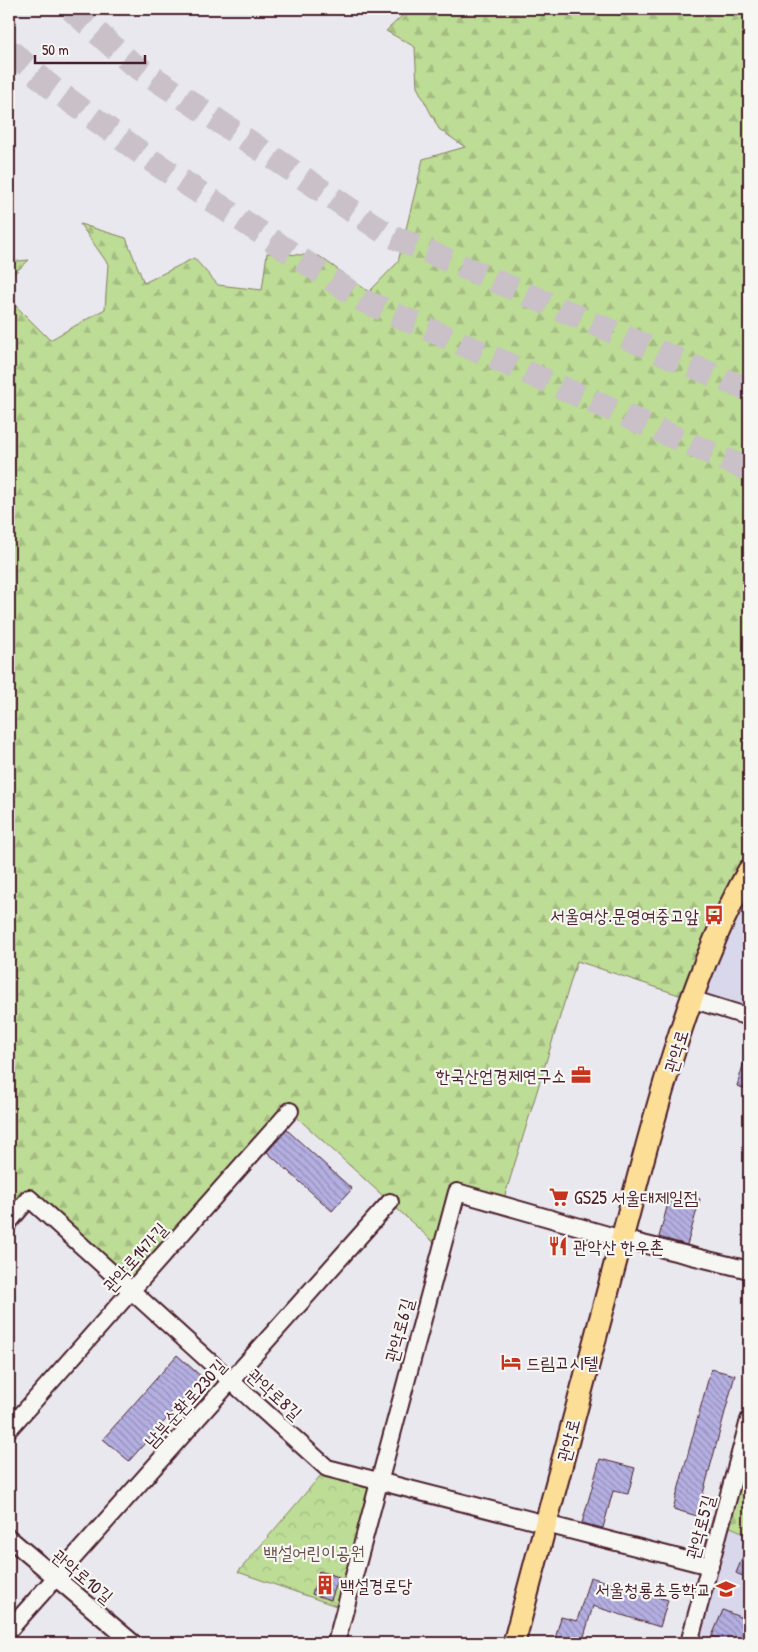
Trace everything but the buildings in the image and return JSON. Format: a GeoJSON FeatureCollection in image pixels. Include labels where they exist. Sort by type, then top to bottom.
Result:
{"type":"FeatureCollection","features":[{"type":"Feature","properties":{"kind":"main road","name":"관악로"},"geometry":{"type":"LineString","coordinates":[[514,1643],[622,1239],[691,999],[722,922],[749,870]]}},
{"type":"Feature","properties":{"kind":"street"},"geometry":{"type":"LineString","coordinates":[[691,999],[749,1017]]}},
{"type":"Feature","properties":{"kind":"street","name":"관악로14가길"},"geometry":{"type":"LineString","coordinates":[[9,1429],[290,1111]]}},
{"type":"Feature","properties":{"kind":"street","name":"관악로6길"},"geometry":{"type":"LineString","coordinates":[[336,1643],[457,1192],[622,1239]]}},
{"type":"Feature","properties":{"kind":"street","name":"관악로8길"},"geometry":{"type":"LineString","coordinates":[[9,1222],[29,1198],[327,1468],[546,1524]]}},
{"type":"Feature","properties":{"kind":"street","name":"남부순환로230길"},"geometry":{"type":"LineString","coordinates":[[9,1630],[390,1202]]}},
{"type":"Feature","properties":{"kind":"street"},"geometry":{"type":"LineString","coordinates":[[622,1239],[749,1270]]}},
{"type":"Feature","properties":{"kind":"street","name":"관악로5길"},"geometry":{"type":"LineString","coordinates":[[689,1643],[749,1420]]}},
{"type":"Feature","properties":{"kind":"street"},"geometry":{"type":"LineString","coordinates":[[546,1524],[710,1566]]}},
{"type":"Feature","properties":{"kind":"street","name":"관악로10길"},"geometry":{"type":"LineString","coordinates":[[9,1538],[133,1643]]}},
{"type":"Feature","properties":{"kind":"shaded area"},"geometry":{"type":"Polygon","coordinates":[[[749,870],[749,1017],[691,999],[749,870]]]}},
{"type":"Feature","properties":{"kind":"shaded area","name":"서울청룡초등학교"},"geometry":{"type":"Polygon","coordinates":[[[721,1523],[749,1535],[749,1643],[689,1643],[721,1523]]]}},
{"type":"Feature","properties":{"kind":"green space"},"geometry":{"type":"Polygon","coordinates":[[[397,9],[749,9],[749,870],[691,999],[577,961],[502,1205],[457,1192],[441,1249],[290,1111],[131,1291],[29,1199],[9,1222],[9,299],[50,340],[105,309],[108,264],[80,224],[126,238],[144,283],[194,258],[218,285],[262,290],[267,253],[319,256],[369,292],[398,262],[423,159],[465,147],[439,129],[417,87],[415,47],[386,31],[402,16],[397,9]]]}},
{"type":"Feature","properties":{"kind":"green space"},"geometry":{"type":"Polygon","coordinates":[[[29,260],[9,278],[9,262],[29,260]]]}},
{"type":"Feature","properties":{"kind":"green space"},"geometry":{"type":"Polygon","coordinates":[[[749,1420],[749,1535],[721,1523],[749,1420]]]}},
{"type":"Feature","properties":{"kind":"green space","name":"백설어린이공원"},"geometry":{"type":"Polygon","coordinates":[[[327,1468],[379,1482],[345,1609],[238,1572],[327,1468]]]}},
{"type":"Feature","properties":{"kind":"tunnel"},"geometry":{"type":"LineString","coordinates":[[71,9],[130,62],[387,234],[749,389]]}},
{"type":"Feature","properties":{"kind":"tunnel"},"geometry":{"type":"LineString","coordinates":[[9,50],[51,87],[152,161],[364,301],[749,470]]}},
{"type":"Feature","properties":{"kind":"place","name":"서울여상.문영여중고앞"},"geometry":{"type":"Point","coordinates":[714,915]}},
{"type":"Feature","properties":{"kind":"place","name":"한국산업경제연구소"},"geometry":{"type":"Point","coordinates":[581,1075]}},
{"type":"Feature","properties":{"kind":"place","name":"GS25 서울대제일점"},"geometry":{"type":"Point","coordinates":[559,1197]}},
{"type":"Feature","properties":{"kind":"place","name":"관악산 한우촌"},"geometry":{"type":"Point","coordinates":[558,1246]}},
{"type":"Feature","properties":{"kind":"place","name":"드림고시텔"},"geometry":{"type":"Point","coordinates":[511,1362]}},
{"type":"Feature","properties":{"kind":"place","name":"백설경로당"},"geometry":{"type":"Point","coordinates":[325,1585]}},
{"type":"Feature","properties":{"kind":"place","name":"서울청룡초등학교"},"geometry":{"type":"Point","coordinates":[726,1589]}}]}
